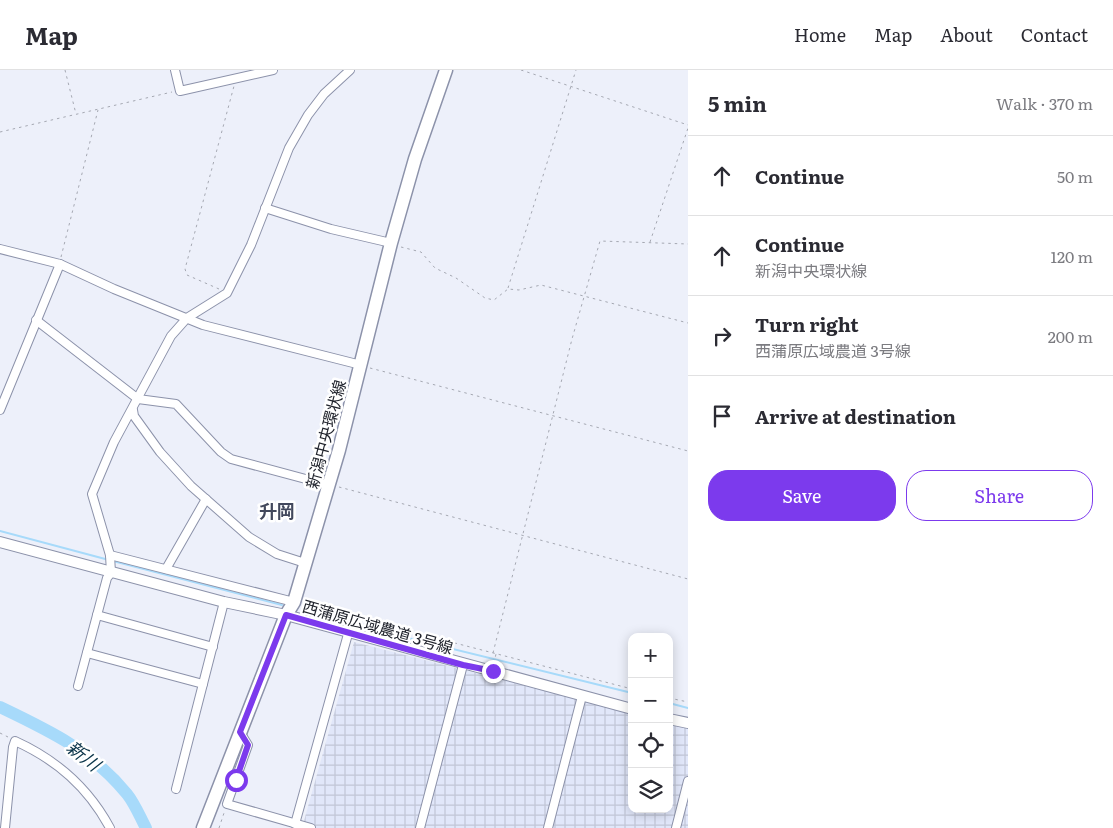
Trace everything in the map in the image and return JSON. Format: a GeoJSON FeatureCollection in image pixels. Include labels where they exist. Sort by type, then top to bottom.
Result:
{"type":"FeatureCollection","features":[{"type":"Feature","properties":{"kind":"main road","name":"新潟中央環状線"},"geometry":{"type":"LineString","coordinates":[[203,828],[286,615],[294,602],[361,365],[391,243],[415,159],[446,70]]}},
{"type":"Feature","properties":{"kind":"street"},"geometry":{"type":"LineString","coordinates":[[175,70],[180,90],[274,70]]}},
{"type":"Feature","properties":{"kind":"street"},"geometry":{"type":"LineString","coordinates":[[78,686],[107,578],[111,573],[110,555],[92,494],[114,442],[133,410],[171,336],[187,318],[227,293],[251,245],[289,148],[308,115],[324,94],[350,70]]}},
{"type":"Feature","properties":{"kind":"street"},"geometry":{"type":"LineString","coordinates":[[265,208],[331,229],[391,243]]}},
{"type":"Feature","properties":{"kind":"street"},"geometry":{"type":"LineString","coordinates":[[0,249],[60,264],[114,289],[203,325],[361,365]]}},
{"type":"Feature","properties":{"kind":"street"},"geometry":{"type":"LineString","coordinates":[[0,410],[60,264]]}},
{"type":"Feature","properties":{"kind":"street"},"geometry":{"type":"LineString","coordinates":[[36,320],[138,399],[176,404],[221,452],[231,459],[328,485]]}},
{"type":"Feature","properties":{"kind":"street"},"geometry":{"type":"LineString","coordinates":[[133,410],[134,416],[160,452],[206,499],[249,536],[277,554],[305,563]]}},
{"type":"Feature","properties":{"kind":"street"},"geometry":{"type":"LineString","coordinates":[[166,569],[206,499]]}},
{"type":"Feature","properties":{"kind":"street","name":"西蒲原広域農道 3号線"},"geometry":{"type":"LineString","coordinates":[[0,542],[224,602],[286,615],[348,634],[628,708]]}},
{"type":"Feature","properties":{"kind":"street"},"geometry":{"type":"LineString","coordinates":[[110,555],[294,602]]}},
{"type":"Feature","properties":{"kind":"street"},"geometry":{"type":"LineString","coordinates":[[176,789],[224,602]]}},
{"type":"Feature","properties":{"kind":"street"},"geometry":{"type":"LineString","coordinates":[[97,615],[213,647]]}},
{"type":"Feature","properties":{"kind":"street"},"geometry":{"type":"LineString","coordinates":[[296,824],[348,634]]}},
{"type":"Feature","properties":{"kind":"street"},"geometry":{"type":"LineString","coordinates":[[87,653],[203,684]]}},
{"type":"Feature","properties":{"kind":"street"},"geometry":{"type":"LineString","coordinates":[[420,828],[463,665]]}},
{"type":"Feature","properties":{"kind":"street"},"geometry":{"type":"LineString","coordinates":[[548,828],[582,696]]}},
{"type":"Feature","properties":{"kind":"street"},"geometry":{"type":"LineString","coordinates":[[673,720],[688,724]]}},
{"type":"Feature","properties":{"kind":"street"},"geometry":{"type":"LineString","coordinates":[[240,732],[248,745],[227,804],[311,828]]}},
{"type":"Feature","properties":{"kind":"street"},"geometry":{"type":"LineString","coordinates":[[5,828],[15,741],[42,753],[70,774],[87,792],[110,828]]}},
{"type":"Feature","properties":{"kind":"street"},"geometry":{"type":"LineString","coordinates":[[676,828],[688,781]]}},
{"type":"Feature","properties":{"kind":"path"},"geometry":{"type":"LineString","coordinates":[[65,70],[76,115]]}},
{"type":"Feature","properties":{"kind":"path"},"geometry":{"type":"LineString","coordinates":[[521,70],[688,127],[650,242]]}},
{"type":"Feature","properties":{"kind":"path"},"geometry":{"type":"LineString","coordinates":[[391,243],[421,252],[435,268],[456,278],[484,298],[494,300],[508,289],[576,70]]}},
{"type":"Feature","properties":{"kind":"path"},"geometry":{"type":"LineString","coordinates":[[227,293],[187,275],[185,269],[236,79]]}},
{"type":"Feature","properties":{"kind":"path"},"geometry":{"type":"LineString","coordinates":[[0,132],[180,90]]}},
{"type":"Feature","properties":{"kind":"path"},"geometry":{"type":"LineString","coordinates":[[60,264],[98,119],[98,110]]}},
{"type":"Feature","properties":{"kind":"path"},"geometry":{"type":"LineString","coordinates":[[494,653],[584,296],[600,241],[688,244]]}},
{"type":"Feature","properties":{"kind":"path"},"geometry":{"type":"LineString","coordinates":[[508,289],[526,290],[541,284],[688,323]]}},
{"type":"Feature","properties":{"kind":"path"},"geometry":{"type":"LineString","coordinates":[[361,365],[688,452]]}},
{"type":"Feature","properties":{"kind":"path"},"geometry":{"type":"LineString","coordinates":[[328,485],[688,578]]}},
{"type":"Feature","properties":{"kind":"path"},"geometry":{"type":"LineString","coordinates":[[294,602],[628,688]]}},
{"type":"Feature","properties":{"kind":"path"},"geometry":{"type":"LineString","coordinates":[[494,666],[496,655]]}},
{"type":"Feature","properties":{"kind":"path"},"geometry":{"type":"LineString","coordinates":[[673,699],[688,702]]}},
{"type":"Feature","properties":{"kind":"path"},"geometry":{"type":"LineString","coordinates":[[0,733],[15,741]]}},
{"type":"Feature","properties":{"kind":"path"},"geometry":{"type":"LineString","coordinates":[[219,828],[227,804]]}},
{"type":"Feature","properties":{"kind":"shaded area"},"geometry":{"type":"Polygon","coordinates":[[[354,642],[628,712],[628,813],[673,813],[673,723],[688,727],[688,828],[302,828],[354,642]]]}},
{"type":"Feature","properties":{"kind":"waterway"},"geometry":{"type":"LineString","coordinates":[[0,531],[109,560]]}},
{"type":"Feature","properties":{"kind":"waterway"},"geometry":{"type":"LineString","coordinates":[[113,561],[282,605]]}},
{"type":"Feature","properties":{"kind":"waterway"},"geometry":{"type":"LineString","coordinates":[[302,612],[628,692]]}},
{"type":"Feature","properties":{"kind":"waterway"},"geometry":{"type":"LineString","coordinates":[[673,704],[688,708]]}},
{"type":"Feature","properties":{"kind":"waterway","name":"新川"},"geometry":{"type":"LineString","coordinates":[[0,707],[53,733],[99,765],[127,794],[146,828]]}},
{"type":"Feature","properties":{"kind":"district","name":"升岡"},"geometry":{"type":"Point","coordinates":[277,510]}},
{"type":"Feature","properties":{"kind":"route"},"geometry":{"type":"LineString","coordinates":[[236,780],[248,745],[240,732],[286,615],[348,634],[463,665],[493,671]]}}]}
